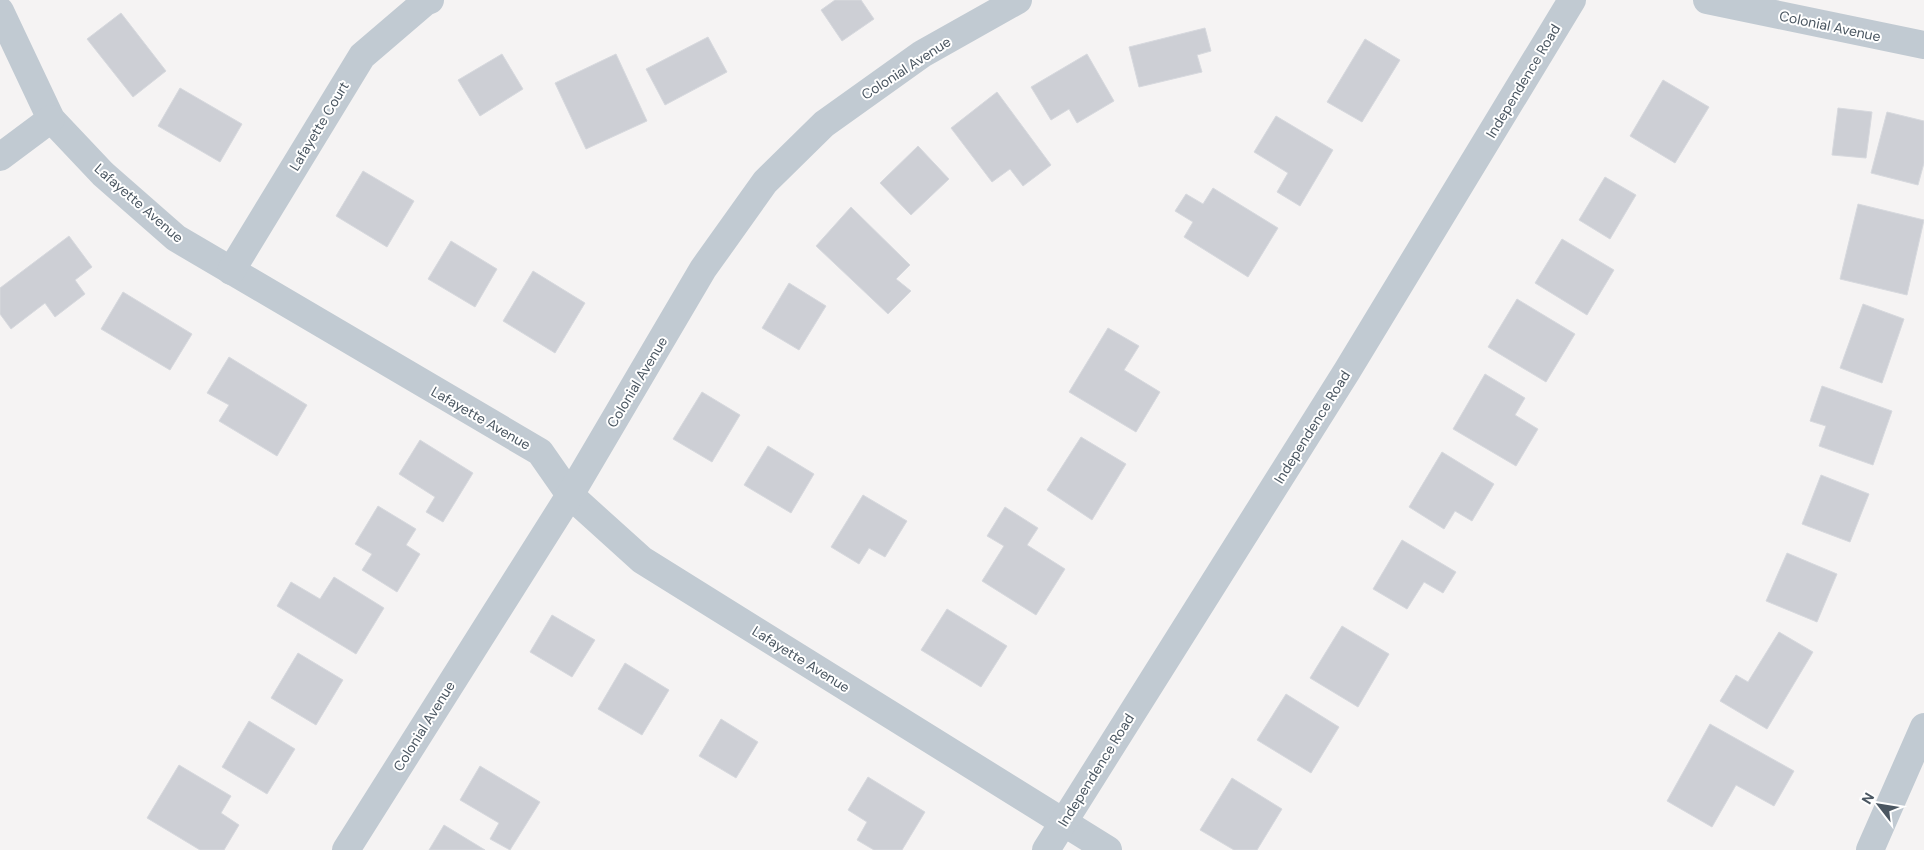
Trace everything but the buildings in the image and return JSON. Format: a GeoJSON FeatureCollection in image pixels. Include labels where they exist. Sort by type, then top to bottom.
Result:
{"type":"FeatureCollection","features":[{"type":"Feature","properties":{"kind":"street","name":"Lafayette Court"},"geometry":{"type":"LineString","coordinates":[[231,270],[362,56],[425,2],[430,0]]}},
{"type":"Feature","properties":{"kind":"street","name":"Colonial Avenue"},"geometry":{"type":"LineString","coordinates":[[346,850],[570,495],[703,269],[765,182],[824,124],[922,54],[1018,0]]}},
{"type":"Feature","properties":{"kind":"street","name":"Independence Road"},"geometry":{"type":"LineString","coordinates":[[1046,850],[1347,371],[1572,0]]}},
{"type":"Feature","properties":{"kind":"street","name":"Colonial Avenue"},"geometry":{"type":"LineString","coordinates":[[1707,0],[1924,45]]}},
{"type":"Feature","properties":{"kind":"street","name":"Lafayette Avenue"},"geometry":{"type":"LineString","coordinates":[[0,12],[51,119],[103,174],[176,238],[540,452],[570,495],[642,560],[1108,850]]}},
{"type":"Feature","properties":{"kind":"street"},"geometry":{"type":"LineString","coordinates":[[0,157],[51,119]]}},
{"type":"Feature","properties":{"kind":"street"},"geometry":{"type":"LineString","coordinates":[[1870,850],[1924,727]]}}]}
